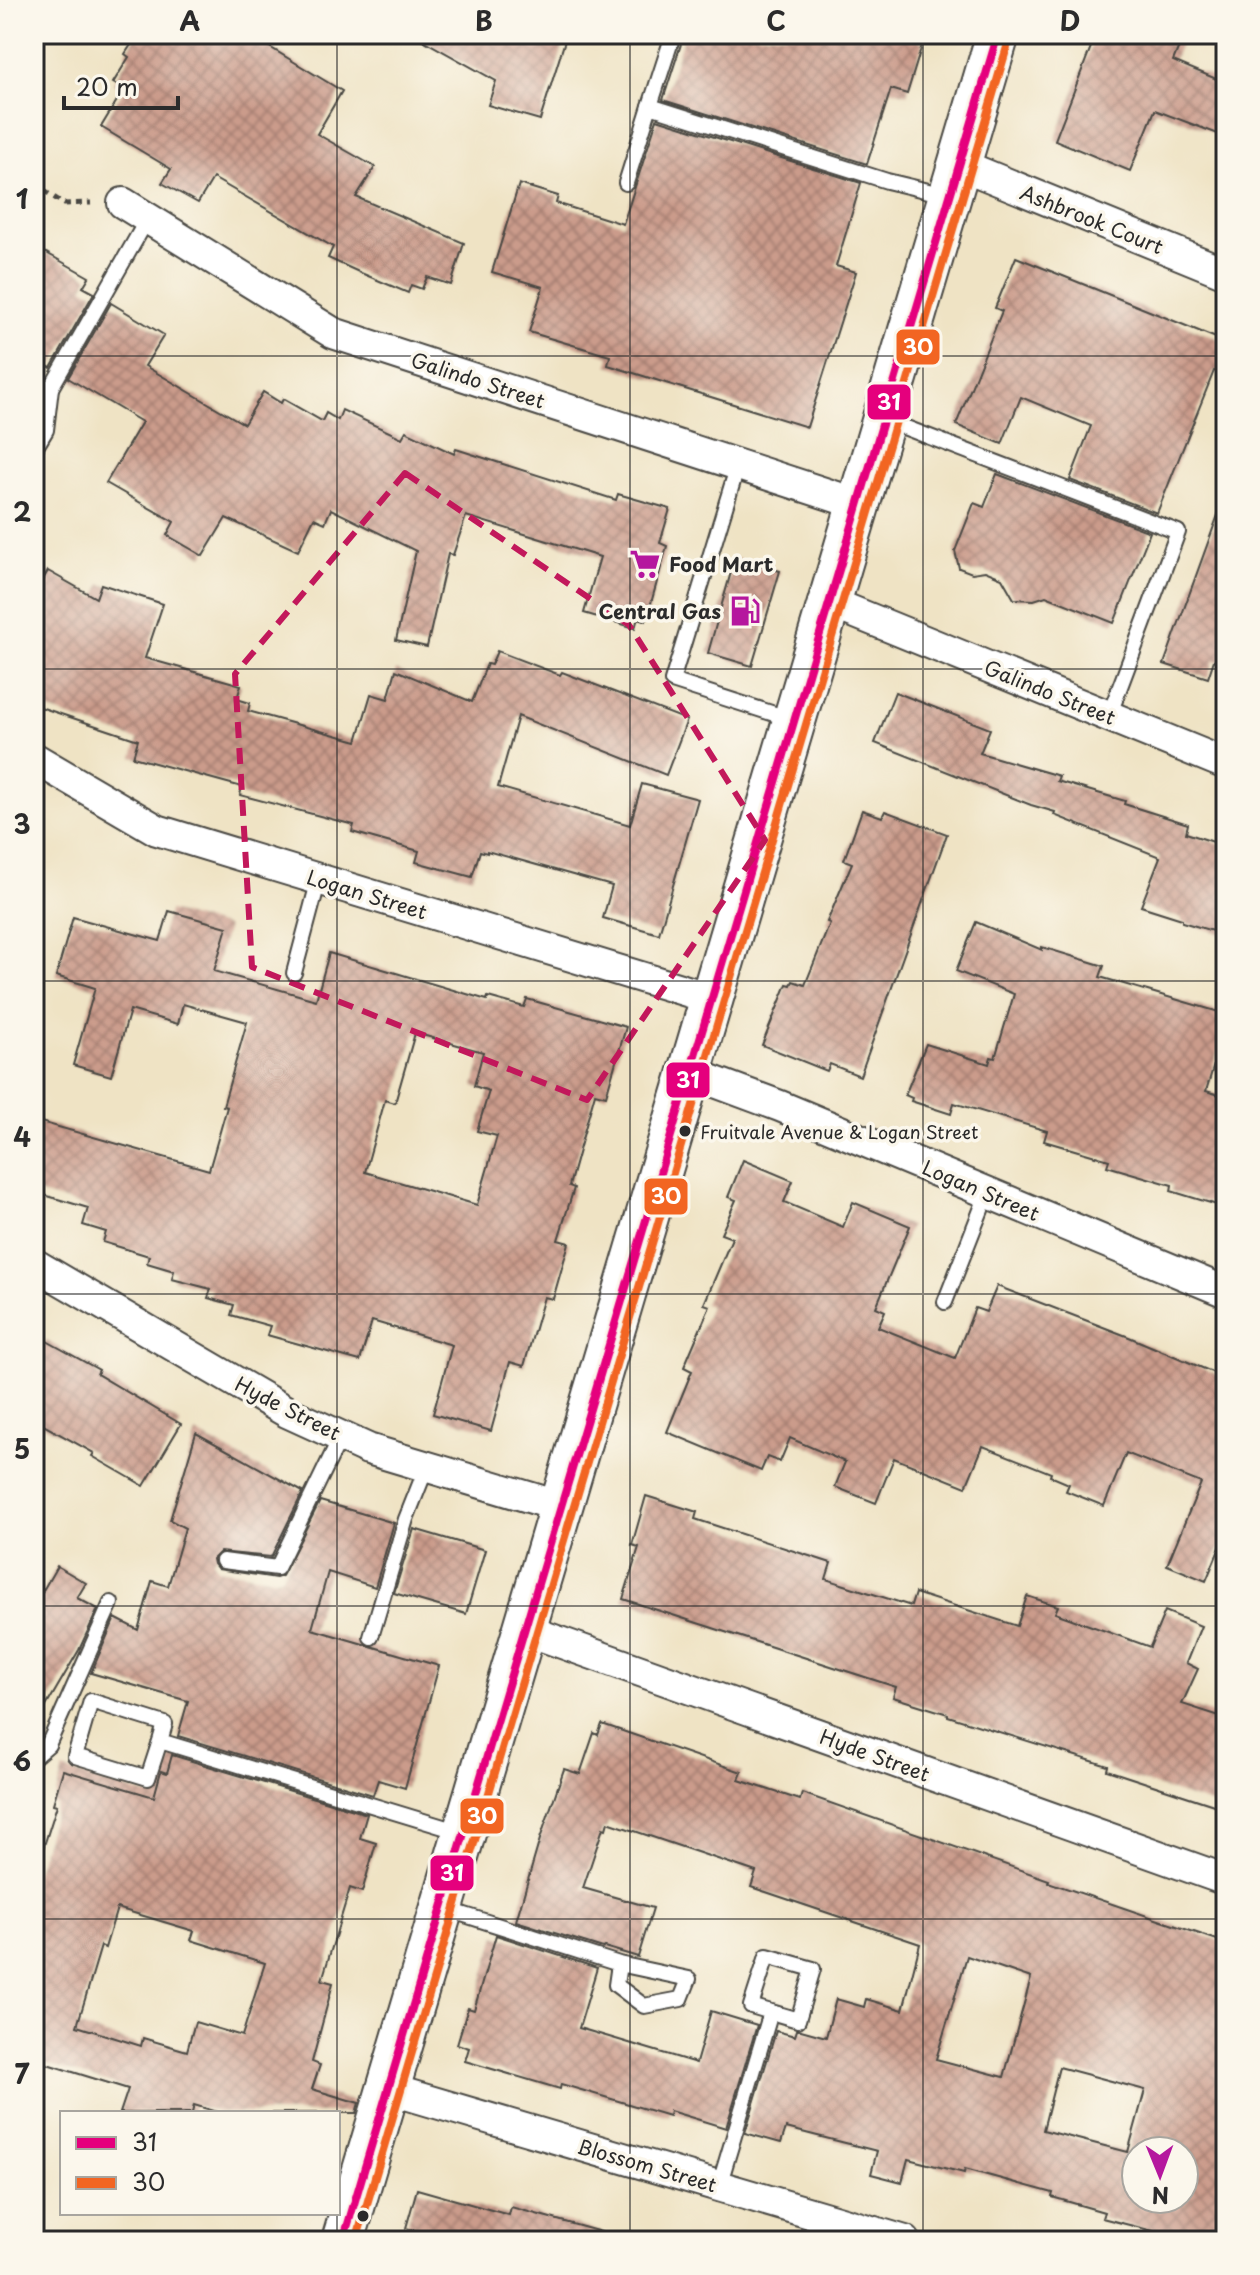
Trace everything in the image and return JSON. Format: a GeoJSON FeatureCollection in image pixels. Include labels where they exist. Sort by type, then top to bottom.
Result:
{"type":"FeatureCollection","features":[{"type":"Feature","properties":{"kind":"main road"},"geometry":{"type":"LineString","coordinates":[[343,2241],[998,34]]}},
{"type":"Feature","properties":{"kind":"street","name":"Ashbrook Court"},"geometry":{"type":"LineString","coordinates":[[954,180],[1226,273]]}},
{"type":"Feature","properties":{"kind":"street","name":"Galindo Street"},"geometry":{"type":"LineString","coordinates":[[135,210],[333,333],[858,504]]}},
{"type":"Feature","properties":{"kind":"street","name":"Galindo Street"},"geometry":{"type":"LineString","coordinates":[[829,602],[1226,764]]}},
{"type":"Feature","properties":{"kind":"street","name":"Logan Street"},"geometry":{"type":"LineString","coordinates":[[34,758],[157,830],[713,999]]}},
{"type":"Feature","properties":{"kind":"street","name":"Logan Street"},"geometry":{"type":"LineString","coordinates":[[691,1073],[780,1106],[1226,1292]]}},
{"type":"Feature","properties":{"kind":"street","name":"Hyde Street"},"geometry":{"type":"LineString","coordinates":[[34,1264],[287,1412],[368,1449],[562,1507]]}},
{"type":"Feature","properties":{"kind":"street","name":"Hyde Street"},"geometry":{"type":"LineString","coordinates":[[523,1629],[1226,1880]]}},
{"type":"Feature","properties":{"kind":"street","name":"Blossom Street"},"geometry":{"type":"LineString","coordinates":[[389,2089],[905,2241]]}},
{"type":"Feature","properties":{"kind":"lane"},"geometry":{"type":"LineString","coordinates":[[626,183],[672,38]]}},
{"type":"Feature","properties":{"kind":"lane"},"geometry":{"type":"LineString","coordinates":[[650,106],[887,181],[954,180]]}},
{"type":"Feature","properties":{"kind":"lane"},"geometry":{"type":"LineString","coordinates":[[34,450],[46,430],[51,388],[135,210]]}},
{"type":"Feature","properties":{"kind":"lane"},"geometry":{"type":"LineString","coordinates":[[34,383],[51,388]]}},
{"type":"Feature","properties":{"kind":"lane"},"geometry":{"type":"LineString","coordinates":[[884,419],[1178,532],[1109,716]]}},
{"type":"Feature","properties":{"kind":"lane"},"geometry":{"type":"LineString","coordinates":[[738,465],[672,681],[794,721]]}},
{"type":"Feature","properties":{"kind":"lane"},"geometry":{"type":"LineString","coordinates":[[294,973],[319,879]]}},
{"type":"Feature","properties":{"kind":"lane"},"geometry":{"type":"LineString","coordinates":[[945,1302],[988,1192]]}},
{"type":"Feature","properties":{"kind":"lane"},"geometry":{"type":"LineString","coordinates":[[223,1561],[277,1568],[341,1436]]}},
{"type":"Feature","properties":{"kind":"lane"},"geometry":{"type":"LineString","coordinates":[[371,1637],[406,1519],[427,1466]]}},
{"type":"Feature","properties":{"kind":"lane"},"geometry":{"type":"LineString","coordinates":[[34,1757],[48,1745],[111,1603]]}},
{"type":"Feature","properties":{"kind":"lane"},"geometry":{"type":"LineString","coordinates":[[91,1701],[165,1724],[160,1741],[148,1778],[75,1756],[91,1701]]}},
{"type":"Feature","properties":{"kind":"lane"},"geometry":{"type":"LineString","coordinates":[[160,1741],[464,1833]]}},
{"type":"Feature","properties":{"kind":"lane"},"geometry":{"type":"LineString","coordinates":[[442,1908],[619,1964],[689,1979],[681,1999],[644,2006],[616,1985],[619,1964]]}},
{"type":"Feature","properties":{"kind":"lane"},"geometry":{"type":"LineString","coordinates":[[767,1956],[813,1969],[798,2020],[771,2012],[751,2006],[767,1956]]}},
{"type":"Feature","properties":{"kind":"lane"},"geometry":{"type":"LineString","coordinates":[[719,2186],[771,2012]]}},
{"type":"Feature","properties":{"kind":"path"},"geometry":{"type":"LineString","coordinates":[[34,184],[64,204],[135,210]]}},
{"type":"Feature","properties":{"kind":"highlighted area"},"geometry":{"type":"Polygon","coordinates":[[[405,473],[629,625],[765,840],[587,1100],[252,967],[235,674],[405,473]]]}},
{"type":"Feature","properties":{"kind":"building"},"geometry":{"type":"Polygon","coordinates":[[[138,34],[248,34],[342,91],[317,134],[375,167],[356,197],[464,243],[451,285],[427,277],[422,289],[411,285],[408,293],[328,258],[333,247],[213,178],[198,203],[162,183],[171,169],[101,127],[124,89],[113,83],[129,57],[125,54],[138,34]]]}},
{"type":"Feature","properties":{"kind":"building"},"geometry":{"type":"Polygon","coordinates":[[[412,34],[567,34],[540,120],[488,105],[496,81],[412,34]]]}},
{"type":"Feature","properties":{"kind":"building"},"geometry":{"type":"Polygon","coordinates":[[[681,34],[896,34],[923,42],[907,94],[891,89],[867,164],[663,100],[682,41],[681,34]]]}},
{"type":"Feature","properties":{"kind":"building"},"geometry":{"type":"Polygon","coordinates":[[[1096,34],[1184,34],[1173,61],[1226,83],[1226,137],[1155,110],[1130,171],[1055,140],[1096,34]]]}},
{"type":"Feature","properties":{"kind":"building"},"geometry":{"type":"Polygon","coordinates":[[[657,119],[861,183],[836,266],[856,272],[807,427],[608,365],[610,356],[529,332],[543,287],[492,272],[519,184],[558,196],[556,203],[623,224],[657,119]]]}},
{"type":"Feature","properties":{"kind":"building"},"geometry":{"type":"Polygon","coordinates":[[[34,246],[89,277],[83,287],[94,293],[51,368],[34,358],[34,246]]]}},
{"type":"Feature","properties":{"kind":"building"},"geometry":{"type":"Polygon","coordinates":[[[1016,257],[1226,342],[1226,374],[1214,371],[1157,513],[1070,480],[1091,426],[1021,397],[1002,444],[956,425],[1002,311],[995,308],[1016,257]]]}},
{"type":"Feature","properties":{"kind":"building"},"geometry":{"type":"Polygon","coordinates":[[[111,303],[164,335],[145,366],[244,424],[263,392],[281,403],[283,399],[322,421],[326,413],[338,420],[342,410],[402,438],[406,431],[454,454],[456,449],[616,500],[618,494],[670,509],[660,543],[667,546],[646,621],[638,618],[635,628],[584,613],[600,557],[466,516],[453,555],[448,554],[427,647],[396,640],[416,551],[331,509],[325,523],[314,518],[298,551],[226,518],[203,556],[167,535],[174,522],[106,483],[142,422],[68,378],[111,303]]]}},
{"type":"Feature","properties":{"kind":"building"},"geometry":{"type":"Polygon","coordinates":[[[997,474],[1150,532],[1114,623],[1046,596],[1034,600],[1014,599],[1002,578],[985,571],[972,573],[959,568],[955,551],[974,503],[984,507],[997,474]]]}},
{"type":"Feature","properties":{"kind":"building"},"geometry":{"type":"Polygon","coordinates":[[[1222,504],[1226,505],[1226,646],[1221,662],[1214,660],[1208,678],[1164,664],[1222,504]]]}},
{"type":"Feature","properties":{"kind":"building"},"geometry":{"type":"Polygon","coordinates":[[[735,558],[780,571],[752,666],[708,653],[735,558]]]}},
{"type":"Feature","properties":{"kind":"building"},"geometry":{"type":"Polygon","coordinates":[[[48,571],[96,598],[101,584],[163,604],[145,658],[241,685],[237,699],[250,703],[248,711],[357,741],[371,694],[388,699],[396,670],[472,702],[487,664],[491,665],[497,651],[560,675],[562,672],[687,720],[666,775],[518,716],[498,787],[630,825],[642,784],[698,799],[659,934],[603,918],[612,886],[487,851],[480,851],[472,877],[416,862],[419,851],[352,832],[354,825],[240,795],[242,787],[133,757],[138,740],[34,705],[34,595],[48,571]]]}},
{"type":"Feature","properties":{"kind":"building"},"geometry":{"type":"Polygon","coordinates":[[[895,692],[990,729],[980,753],[1059,776],[1057,781],[1188,824],[1186,833],[1226,846],[1226,935],[1141,906],[1160,857],[1054,815],[1055,812],[875,743],[895,692]]]}},
{"type":"Feature","properties":{"kind":"building"},"geometry":{"type":"Polygon","coordinates":[[[862,810],[882,817],[885,811],[947,834],[860,1076],[830,1064],[827,1071],[762,1045],[787,984],[791,985],[793,981],[805,985],[852,863],[844,860],[862,810]]]}},
{"type":"Feature","properties":{"kind":"building"},"geometry":{"type":"Polygon","coordinates":[[[169,911],[227,927],[214,971],[316,1000],[329,953],[487,1000],[488,997],[524,1007],[527,999],[626,1027],[606,1096],[595,1093],[569,1186],[574,1188],[558,1240],[569,1243],[553,1299],[544,1297],[524,1366],[510,1362],[491,1431],[433,1414],[452,1345],[372,1321],[360,1361],[267,1335],[270,1326],[231,1315],[234,1305],[208,1298],[211,1289],[172,1279],[174,1271],[147,1263],[149,1256],[103,1242],[106,1232],[83,1225],[88,1208],[34,1192],[34,1120],[209,1170],[247,1022],[183,1004],[178,1024],[130,1010],[111,1076],[73,1065],[95,988],[56,976],[73,917],[160,941],[169,911]],[[415,1033],[395,1103],[385,1100],[365,1172],[477,1205],[497,1136],[477,1131],[489,1091],[474,1086],[483,1052],[415,1033]]]}},
{"type":"Feature","properties":{"kind":"building"},"geometry":{"type":"Polygon","coordinates":[[[976,922],[1042,950],[1042,947],[1104,966],[1100,977],[1226,1014],[1226,1025],[1206,1091],[1226,1097],[1226,1177],[1217,1205],[1171,1191],[1172,1185],[1107,1166],[1109,1160],[1044,1141],[1047,1131],[954,1103],[951,1114],[911,1101],[912,1098],[905,1095],[926,1044],[989,1064],[991,1057],[995,1058],[1014,994],[956,971],[976,922]]]}},
{"type":"Feature","properties":{"kind":"building"},"geometry":{"type":"Polygon","coordinates":[[[743,1160],[793,1181],[784,1202],[843,1227],[853,1202],[910,1226],[876,1307],[885,1311],[878,1327],[955,1358],[975,1308],[986,1312],[997,1286],[1226,1378],[1226,1533],[1206,1581],[1167,1565],[1201,1483],[1126,1453],[1104,1506],[1066,1491],[1069,1484],[1050,1476],[1051,1473],[983,1446],[966,1487],[894,1458],[876,1503],[835,1487],[845,1462],[790,1438],[780,1462],[767,1457],[761,1471],[667,1432],[692,1371],[684,1367],[710,1306],[704,1304],[732,1238],[721,1234],[736,1200],[728,1197],[743,1160]]]}},
{"type":"Feature","properties":{"kind":"building"},"geometry":{"type":"Polygon","coordinates":[[[45,1340],[99,1370],[97,1374],[181,1424],[144,1486],[92,1456],[94,1453],[34,1420],[34,1359],[45,1340]]]}},
{"type":"Feature","properties":{"kind":"building"},"geometry":{"type":"Polygon","coordinates":[[[196,1433],[303,1492],[271,1557],[220,1552],[213,1559],[218,1569],[276,1578],[282,1576],[320,1501],[394,1523],[375,1587],[328,1572],[312,1629],[439,1666],[405,1788],[378,1780],[373,1795],[178,1736],[188,1701],[91,1673],[115,1618],[138,1630],[152,1581],[168,1586],[185,1528],[170,1520],[196,1433]]]}},
{"type":"Feature","properties":{"kind":"building"},"geometry":{"type":"Polygon","coordinates":[[[646,1496],[697,1512],[695,1519],[831,1563],[826,1579],[911,1606],[915,1593],[1017,1626],[1027,1596],[1058,1606],[1055,1613],[1150,1647],[1165,1611],[1201,1626],[1186,1663],[1198,1669],[1182,1704],[1226,1718],[1226,1809],[1107,1770],[1108,1766],[893,1697],[896,1687],[623,1599],[639,1547],[632,1545],[646,1496]]]}},
{"type":"Feature","properties":{"kind":"building"},"geometry":{"type":"Polygon","coordinates":[[[414,1529],[485,1550],[466,1614],[394,1593],[414,1529]]]}},
{"type":"Feature","properties":{"kind":"building"},"geometry":{"type":"Polygon","coordinates":[[[57,1566],[86,1583],[77,1598],[98,1609],[79,1650],[34,1727],[34,1606],[57,1566]]]}},
{"type":"Feature","properties":{"kind":"building"},"geometry":{"type":"Polygon","coordinates":[[[602,1724],[742,1772],[739,1780],[800,1800],[802,1793],[1226,1943],[1226,2241],[1150,2241],[1153,2231],[1102,2218],[1104,2212],[1052,2197],[1053,2193],[965,2169],[964,2173],[908,2159],[902,2182],[871,2174],[877,2151],[786,2128],[781,2143],[745,2133],[776,2031],[795,2036],[797,2030],[801,2030],[826,2037],[836,1999],[864,2007],[866,1999],[903,2010],[920,1944],[751,1887],[756,1872],[608,1822],[606,1829],[603,1828],[583,1888],[653,1908],[638,1957],[516,1921],[564,1769],[580,1774],[594,1733],[598,1735],[602,1724]],[[967,1956],[936,2059],[1004,2077],[1031,1978],[967,1956]]]}},
{"type":"Feature","properties":{"kind":"building"},"geometry":{"type":"Polygon","coordinates":[[[172,1755],[367,1814],[360,1838],[376,1843],[362,1892],[350,1888],[322,1980],[333,1983],[312,2062],[320,2065],[312,2089],[359,2103],[356,2113],[214,2111],[194,2105],[192,2111],[121,2111],[128,2089],[34,2060],[34,1877],[57,1805],[53,1804],[63,1770],[154,1797],[161,1771],[167,1773],[172,1755]],[[117,1908],[105,1948],[101,1946],[77,2026],[141,2046],[143,2038],[187,2051],[195,2022],[242,2036],[265,1963],[191,1940],[194,1931],[117,1908]]]}},
{"type":"Feature","properties":{"kind":"building"},"geometry":{"type":"Polygon","coordinates":[[[496,1935],[597,1968],[579,2028],[696,2063],[711,2011],[757,2025],[726,2128],[670,2111],[669,2116],[561,2084],[560,2089],[465,2061],[469,2048],[457,2044],[468,2008],[474,2010],[496,1935]]]}},
{"type":"Feature","properties":{"kind":"building"},"geometry":{"type":"Polygon","coordinates":[[[417,2189],[509,2215],[511,2207],[601,2232],[599,2241],[452,2241],[406,2228],[417,2189]]]}},
{"type":"Feature","properties":{"kind":"transit line","name":"31"},"geometry":{"type":"LineString","coordinates":[[343,2241],[998,34]]}},
{"type":"Feature","properties":{"kind":"transit line","name":"30"},"geometry":{"type":"LineString","coordinates":[[356,2241],[1010,37]]}},
{"type":"Feature","properties":{"kind":"place","name":"Food Mart"},"geometry":{"type":"Point","coordinates":[645,564]}},
{"type":"Feature","properties":{"kind":"place","name":"Central Gas"},"geometry":{"type":"Point","coordinates":[745,611]}},
{"type":"Feature","properties":{"kind":"place","name":"Fruitvale Avenue & Logan Street"},"geometry":{"type":"Point","coordinates":[685,1131]}}]}
